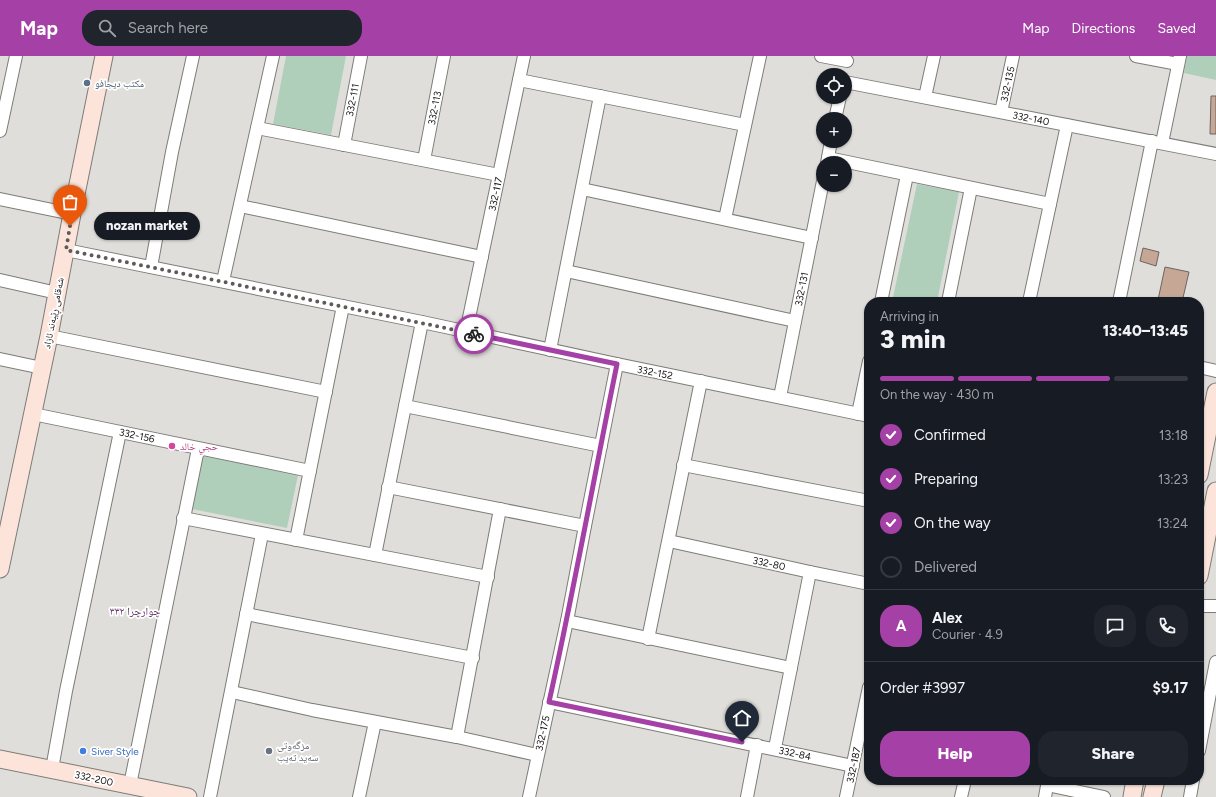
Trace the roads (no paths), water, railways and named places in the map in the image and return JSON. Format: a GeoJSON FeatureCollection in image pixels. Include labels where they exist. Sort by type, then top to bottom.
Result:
{"type":"FeatureCollection","features":[{"type":"Feature","properties":{"kind":"street"},"geometry":{"type":"LineString","coordinates":[[0,131],[16,56]]}},
{"type":"Feature","properties":{"kind":"street","name":"شەقامی ڕێبەند ئازاد"},"geometry":{"type":"LineString","coordinates":[[0,569],[4,531],[33,414],[104,56]]}},
{"type":"Feature","properties":{"kind":"street"},"geometry":{"type":"LineString","coordinates":[[151,267],[172,152],[193,56]]}},
{"type":"Feature","properties":{"kind":"street"},"geometry":{"type":"LineString","coordinates":[[224,282],[273,56]]}},
{"type":"Feature","properties":{"kind":"street","name":"332-111"},"geometry":{"type":"LineString","coordinates":[[344,145],[361,56]]}},
{"type":"Feature","properties":{"kind":"street","name":"332-113"},"geometry":{"type":"LineString","coordinates":[[424,160],[444,56]]}},
{"type":"Feature","properties":{"kind":"street","name":"332-117"},"geometry":{"type":"LineString","coordinates":[[466,332],[524,56]]}},
{"type":"Feature","properties":{"kind":"street"},"geometry":{"type":"LineString","coordinates":[[725,219],[760,56]]}},
{"type":"Feature","properties":{"kind":"street"},"geometry":{"type":"LineString","coordinates":[[820,56],[848,58],[846,68]]}},
{"type":"Feature","properties":{"kind":"street"},"geometry":{"type":"LineString","coordinates":[[925,97],[934,56]]}},
{"type":"Feature","properties":{"kind":"street","name":"332-135"},"geometry":{"type":"LineString","coordinates":[[1001,112],[1013,56]]}},
{"type":"Feature","properties":{"kind":"street"},"geometry":{"type":"LineString","coordinates":[[1120,297],[1157,142],[1179,60],[1136,56]]}},
{"type":"Feature","properties":{"kind":"street"},"geometry":{"type":"LineString","coordinates":[[519,80],[745,125]]}},
{"type":"Feature","properties":{"kind":"street","name":"332-140"},"geometry":{"type":"LineString","coordinates":[[852,83],[1216,154]]}},
{"type":"Feature","properties":{"kind":"street"},"geometry":{"type":"LineString","coordinates":[[550,350],[600,96]]}},
{"type":"Feature","properties":{"kind":"street"},"geometry":{"type":"LineString","coordinates":[[1030,297],[1067,125]]}},
{"type":"Feature","properties":{"kind":"street"},"geometry":{"type":"LineString","coordinates":[[257,128],[499,175]]}},
{"type":"Feature","properties":{"kind":"street"},"geometry":{"type":"LineString","coordinates":[[852,165],[1050,204]]}},
{"type":"Feature","properties":{"kind":"street"},"geometry":{"type":"LineString","coordinates":[[882,297],[907,175]]}},
{"type":"Feature","properties":{"kind":"street"},"geometry":{"type":"LineString","coordinates":[[582,188],[812,238]]}},
{"type":"Feature","properties":{"kind":"street"},"geometry":{"type":"LineString","coordinates":[[949,297],[971,188]]}},
{"type":"Feature","properties":{"kind":"street","name":"332-131"},"geometry":{"type":"LineString","coordinates":[[780,397],[821,192]]}},
{"type":"Feature","properties":{"kind":"street"},"geometry":{"type":"LineString","coordinates":[[0,199],[72,214]]}},
{"type":"Feature","properties":{"kind":"street"},"geometry":{"type":"LineString","coordinates":[[240,206],[482,257]]}},
{"type":"Feature","properties":{"kind":"street","name":"332-152"},"geometry":{"type":"LineString","coordinates":[[66,250],[422,322],[864,415]]}},
{"type":"Feature","properties":{"kind":"street"},"geometry":{"type":"LineString","coordinates":[[566,271],[795,321]]}},
{"type":"Feature","properties":{"kind":"street"},"geometry":{"type":"LineString","coordinates":[[0,280],[57,293]]}},
{"type":"Feature","properties":{"kind":"street"},"geometry":{"type":"LineString","coordinates":[[296,540],[343,306]]}},
{"type":"Feature","properties":{"kind":"street"},"geometry":{"type":"LineString","coordinates":[[375,555],[422,322]]}},
{"type":"Feature","properties":{"kind":"street"},"geometry":{"type":"LineString","coordinates":[[49,336],[326,392]]}},
{"type":"Feature","properties":{"kind":"street"},"geometry":{"type":"LineString","coordinates":[[0,360],[42,368]]}},
{"type":"Feature","properties":{"kind":"street","name":"332-175"},"geometry":{"type":"LineString","coordinates":[[529,797],[567,621],[617,364]]}},
{"type":"Feature","properties":{"kind":"street"},"geometry":{"type":"LineString","coordinates":[[1204,368],[1216,371]]}},
{"type":"Feature","properties":{"kind":"street"},"geometry":{"type":"LineString","coordinates":[[648,639],[701,381]]}},
{"type":"Feature","properties":{"kind":"street"},"geometry":{"type":"LineString","coordinates":[[1204,450],[1216,392]]}},
{"type":"Feature","properties":{"kind":"street"},"geometry":{"type":"LineString","coordinates":[[405,406],[601,446]]}},
{"type":"Feature","properties":{"kind":"street","name":"332-156"},"geometry":{"type":"LineString","coordinates":[[33,414],[310,471]]}},
{"type":"Feature","properties":{"kind":"street"},"geometry":{"type":"LineString","coordinates":[[52,769],[67,683],[120,432]]}},
{"type":"Feature","properties":{"kind":"street"},"geometry":{"type":"LineString","coordinates":[[130,785],[198,449]]}},
{"type":"Feature","properties":{"kind":"street"},"geometry":{"type":"LineString","coordinates":[[684,465],[864,500]]}},
{"type":"Feature","properties":{"kind":"street"},"geometry":{"type":"LineString","coordinates":[[388,487],[585,526]]}},
{"type":"Feature","properties":{"kind":"street"},"geometry":{"type":"LineString","coordinates":[[1204,551],[1216,491]]}},
{"type":"Feature","properties":{"kind":"street"},"geometry":{"type":"LineString","coordinates":[[457,737],[500,509]]}},
{"type":"Feature","properties":{"kind":"street"},"geometry":{"type":"LineString","coordinates":[[183,518],[488,577]]}},
{"type":"Feature","properties":{"kind":"street"},"geometry":{"type":"LineString","coordinates":[[210,797],[232,692],[262,534]]}},
{"type":"Feature","properties":{"kind":"street","name":"332-80"},"geometry":{"type":"LineString","coordinates":[[669,541],[864,583]]}},
{"type":"Feature","properties":{"kind":"street"},"geometry":{"type":"LineString","coordinates":[[775,748],[810,572]]}},
{"type":"Feature","properties":{"kind":"street"},"geometry":{"type":"LineString","coordinates":[[1204,606],[1216,606]]}},
{"type":"Feature","properties":{"kind":"street"},"geometry":{"type":"LineString","coordinates":[[246,614],[473,658]]}},
{"type":"Feature","properties":{"kind":"street"},"geometry":{"type":"LineString","coordinates":[[567,621],[790,668]]}},
{"type":"Feature","properties":{"kind":"street"},"geometry":{"type":"LineString","coordinates":[[1204,725],[1216,662]]}},
{"type":"Feature","properties":{"kind":"street"},"geometry":{"type":"LineString","coordinates":[[232,692],[375,722],[457,737],[537,755]]}},
{"type":"Feature","properties":{"kind":"street","name":"332-84"},"geometry":{"type":"LineString","coordinates":[[549,702],[775,748],[853,766]]}},
{"type":"Feature","properties":{"kind":"street"},"geometry":{"type":"LineString","coordinates":[[359,797],[375,722]]}},
{"type":"Feature","properties":{"kind":"street","name":"332-187"},"geometry":{"type":"LineString","coordinates":[[846,797],[864,725]]}},
{"type":"Feature","properties":{"kind":"street"},"geometry":{"type":"LineString","coordinates":[[747,797],[757,745]]}},
{"type":"Feature","properties":{"kind":"street","name":"332-200"},"geometry":{"type":"LineString","coordinates":[[0,759],[188,797]]}},
{"type":"Feature","properties":{"kind":"street"},"geometry":{"type":"LineString","coordinates":[[961,797],[964,785]]}},
{"type":"Feature","properties":{"kind":"street"},"geometry":{"type":"LineString","coordinates":[[1132,797],[1134,785]]}},
{"type":"Feature","properties":{"kind":"street"},"geometry":{"type":"LineString","coordinates":[[1152,797],[1155,785]]}},
{"type":"Feature","properties":{"kind":"street"},"geometry":{"type":"LineString","coordinates":[[1190,797],[1192,785]]}},
{"type":"Feature","properties":{"kind":"street"},"geometry":{"type":"LineString","coordinates":[[1046,787],[1104,797]]}},
{"type":"Feature","properties":{"kind":"place","name":"مكتب ديجافو"},"geometry":{"type":"Point","coordinates":[87,83]}},
{"type":"Feature","properties":{"kind":"place","name":"nozan market"},"geometry":{"type":"Point","coordinates":[70,226]}},
{"type":"Feature","properties":{"kind":"place","name":"حجي خالد"},"geometry":{"type":"Point","coordinates":[172,446]}},
{"type":"Feature","properties":{"kind":"place","name":"Siver Style"},"geometry":{"type":"Point","coordinates":[83,751]}},
{"type":"Feature","properties":{"kind":"place","name":"مزگەوتی سەید تەیب"},"geometry":{"type":"Point","coordinates":[269,751]}},
{"type":"Feature","properties":{"kind":"district","name":"چوارچرا ٣٣٢"},"geometry":{"type":"Point","coordinates":[135,611]}}]}
